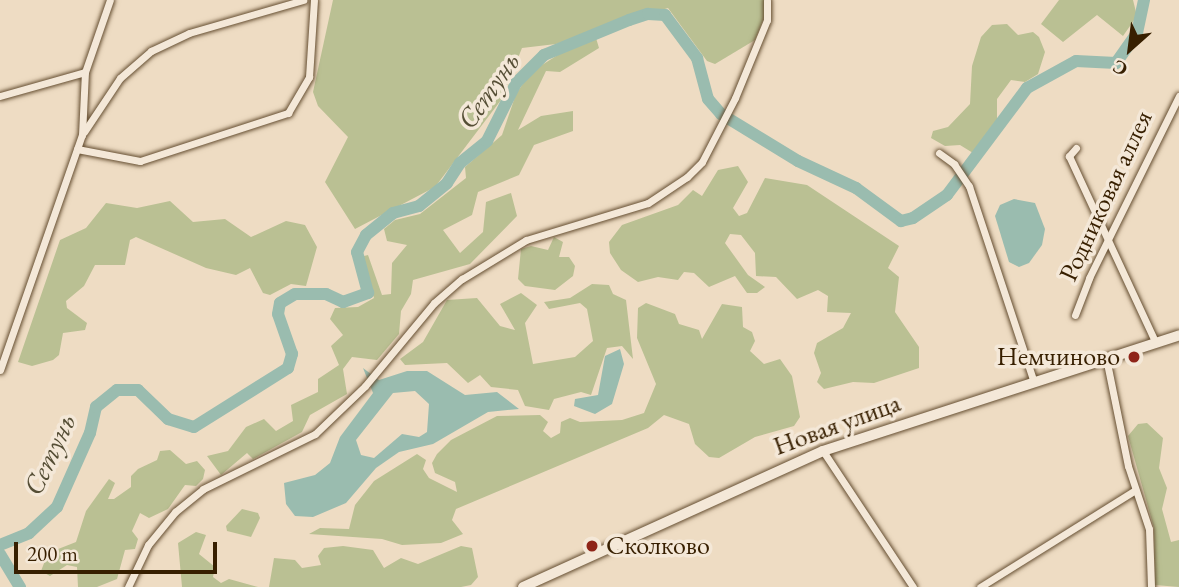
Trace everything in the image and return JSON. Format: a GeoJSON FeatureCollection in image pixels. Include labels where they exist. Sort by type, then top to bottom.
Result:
{"type":"FeatureCollection","features":[{"type":"Feature","properties":{"kind":"street"},"geometry":{"type":"LineString","coordinates":[[82,135],[85,72],[110,0]]}},
{"type":"Feature","properties":{"kind":"street"},"geometry":{"type":"LineString","coordinates":[[0,370],[82,135],[120,78],[151,51],[189,33],[303,0]]}},
{"type":"Feature","properties":{"kind":"street"},"geometry":{"type":"LineString","coordinates":[[77,149],[140,161],[288,113],[309,78],[314,0]]}},
{"type":"Feature","properties":{"kind":"street"},"geometry":{"type":"LineString","coordinates":[[128,587],[155,535],[189,499],[315,435],[365,386],[434,303],[485,262],[550,231],[660,197],[702,162],[735,98],[767,20],[767,0]]}},
{"type":"Feature","properties":{"kind":"street"},"geometry":{"type":"LineString","coordinates":[[0,96],[85,72]]}},
{"type":"Feature","properties":{"kind":"street","name":"Родниковая аллея"},"geometry":{"type":"LineString","coordinates":[[1075,315],[1179,96]]}},
{"type":"Feature","properties":{"kind":"street"},"geometry":{"type":"LineString","coordinates":[[1076,148],[1069,156],[1156,343]]}},
{"type":"Feature","properties":{"kind":"street"},"geometry":{"type":"LineString","coordinates":[[939,153],[954,164],[969,186],[1033,380]]}},
{"type":"Feature","properties":{"kind":"street","name":"Новая улица"},"geometry":{"type":"LineString","coordinates":[[523,587],[823,451],[1033,380],[1179,335]]}},
{"type":"Feature","properties":{"kind":"street"},"geometry":{"type":"LineString","coordinates":[[1106,358],[1135,490],[1149,528],[1151,587]]}},
{"type":"Feature","properties":{"kind":"street"},"geometry":{"type":"LineString","coordinates":[[823,451],[913,587]]}},
{"type":"Feature","properties":{"kind":"street"},"geometry":{"type":"LineString","coordinates":[[980,587],[1135,490]]}},
{"type":"Feature","properties":{"kind":"green space"},"geometry":{"type":"Polygon","coordinates":[[[333,0],[771,0],[755,40],[715,64],[707,61],[668,8],[556,44],[522,48],[501,100],[435,187],[355,229],[325,182],[348,137],[318,106],[313,92],[333,0]]]}},
{"type":"Feature","properties":{"kind":"green space"},"geometry":{"type":"Polygon","coordinates":[[[1059,0],[1133,0],[1137,16],[1123,36],[1097,15],[1063,42],[1041,24],[1059,0]]]}},
{"type":"Feature","properties":{"kind":"green space"},"geometry":{"type":"Polygon","coordinates":[[[1007,24],[1018,35],[1033,32],[1039,37],[1045,52],[1038,74],[1025,82],[1011,80],[997,99],[997,123],[980,150],[973,153],[960,145],[945,146],[931,138],[933,131],[948,127],[970,104],[972,66],[981,37],[992,25],[1007,24]]]}},
{"type":"Feature","properties":{"kind":"green space"},"geometry":{"type":"Polygon","coordinates":[[[596,38],[599,48],[560,72],[546,71],[518,130],[541,116],[573,111],[573,131],[534,145],[519,175],[478,192],[472,215],[443,230],[460,253],[483,232],[486,202],[511,193],[517,216],[470,264],[413,280],[411,294],[401,311],[399,334],[377,360],[352,357],[343,369],[347,394],[310,415],[302,432],[253,459],[247,453],[221,475],[207,456],[228,451],[246,427],[264,419],[276,431],[293,421],[291,405],[318,392],[318,379],[339,365],[331,346],[343,335],[330,319],[335,308],[358,307],[374,298],[360,257],[368,255],[382,295],[391,294],[392,263],[407,245],[387,241],[384,229],[395,220],[420,214],[466,178],[465,167],[502,135],[516,94],[531,72],[564,51],[596,38]]]}},
{"type":"Feature","properties":{"kind":"green space"},"geometry":{"type":"Polygon","coordinates":[[[738,166],[748,182],[733,208],[739,216],[747,213],[765,178],[807,185],[899,246],[888,268],[899,277],[895,312],[919,347],[919,368],[874,383],[853,382],[824,389],[817,382],[821,373],[814,353],[817,343],[843,328],[851,313],[827,312],[828,296],[818,290],[797,299],[776,277],[756,276],[755,253],[741,235],[730,234],[725,243],[748,275],[765,287],[757,293],[747,293],[735,276],[709,287],[694,273],[684,272],[678,280],[658,277],[638,282],[621,270],[610,253],[609,242],[622,225],[678,205],[693,190],[702,196],[718,170],[738,166]]]}},
{"type":"Feature","properties":{"kind":"green space"},"geometry":{"type":"Polygon","coordinates":[[[170,201],[193,222],[225,219],[251,237],[286,221],[305,225],[317,247],[306,286],[291,284],[270,295],[263,293],[250,268],[236,275],[206,268],[136,237],[130,240],[125,265],[95,265],[84,286],[66,301],[67,308],[87,323],[85,330],[63,333],[59,355],[53,360],[32,366],[18,362],[60,240],[86,228],[106,203],[137,208],[170,201]]]}},
{"type":"Feature","properties":{"kind":"green space"},"geometry":{"type":"Polygon","coordinates":[[[554,237],[563,242],[559,257],[569,257],[575,266],[573,276],[555,290],[525,286],[518,279],[521,249],[531,246],[548,250],[554,237]]]}},
{"type":"Feature","properties":{"kind":"green space"},"geometry":{"type":"Polygon","coordinates":[[[592,284],[609,285],[613,294],[626,300],[633,359],[622,346],[607,348],[591,395],[581,392],[554,399],[549,410],[525,406],[518,390],[491,387],[480,375],[468,383],[447,363],[405,365],[400,359],[423,342],[447,300],[477,298],[500,326],[515,330],[500,304],[521,293],[537,305],[525,323],[533,364],[575,357],[593,341],[587,309],[580,303],[549,309],[544,302],[570,298],[592,284]]]}},
{"type":"Feature","properties":{"kind":"green space"},"geometry":{"type":"Polygon","coordinates":[[[646,303],[675,314],[679,324],[699,330],[702,339],[722,304],[742,307],[743,327],[752,332],[755,341],[750,351],[764,364],[780,359],[792,376],[800,417],[794,426],[755,437],[719,458],[709,457],[695,444],[689,424],[664,415],[648,428],[456,509],[452,520],[463,534],[441,543],[402,545],[382,539],[309,534],[320,528],[349,529],[355,505],[374,481],[417,454],[426,460],[423,469],[429,478],[457,492],[455,482],[435,473],[432,463],[451,440],[497,416],[540,415],[548,422],[543,431],[551,438],[560,433],[561,422],[570,418],[580,422],[622,420],[644,413],[656,384],[637,338],[638,308],[646,303]]]}},
{"type":"Feature","properties":{"kind":"green space"},"geometry":{"type":"Polygon","coordinates":[[[1147,423],[1163,438],[1159,468],[1167,488],[1162,509],[1171,542],[1179,540],[1179,587],[1155,585],[1154,528],[1128,436],[1138,424],[1147,423]]]}},
{"type":"Feature","properties":{"kind":"green space"},"geometry":{"type":"Polygon","coordinates":[[[170,450],[186,464],[197,461],[205,470],[203,479],[196,486],[185,485],[168,509],[149,518],[140,513],[132,531],[138,539],[135,549],[125,550],[117,579],[97,587],[78,587],[77,567],[67,565],[50,576],[41,571],[48,553],[76,542],[86,511],[109,479],[115,483],[108,499],[114,499],[131,487],[131,476],[138,469],[157,460],[160,451],[170,450]]]}},
{"type":"Feature","properties":{"kind":"green space"},"geometry":{"type":"Polygon","coordinates":[[[242,509],[258,513],[260,518],[251,537],[227,531],[226,526],[242,509]]]}},
{"type":"Feature","properties":{"kind":"green space"},"geometry":{"type":"Polygon","coordinates":[[[196,532],[206,535],[199,554],[215,567],[213,577],[221,583],[229,579],[258,587],[182,587],[178,543],[196,532]]]}},
{"type":"Feature","properties":{"kind":"green space"},"geometry":{"type":"Polygon","coordinates":[[[343,546],[373,550],[384,568],[401,558],[418,564],[461,546],[472,548],[478,577],[471,585],[461,587],[269,587],[274,558],[295,560],[302,568],[321,565],[318,556],[324,548],[343,546]]]}},
{"type":"Feature","properties":{"kind":"shaded area"},"geometry":{"type":"Polygon","coordinates":[[[1014,199],[1035,203],[1045,229],[1042,245],[1029,263],[1019,267],[1009,262],[995,216],[1000,205],[1014,199]]]}},
{"type":"Feature","properties":{"kind":"shaded area"},"geometry":{"type":"Polygon","coordinates":[[[620,349],[624,364],[612,404],[595,414],[574,406],[575,399],[598,395],[605,356],[620,349]]]}},
{"type":"Feature","properties":{"kind":"shaded area"},"geometry":{"type":"Polygon","coordinates":[[[363,368],[379,380],[407,371],[427,371],[465,395],[497,392],[519,409],[488,412],[433,444],[399,452],[376,468],[346,503],[313,517],[295,516],[286,504],[284,483],[315,475],[330,463],[340,437],[373,393],[363,368]],[[415,391],[393,393],[356,440],[361,455],[374,458],[402,434],[419,437],[427,432],[429,404],[415,391]]]}},
{"type":"Feature","properties":{"kind":"waterway","name":"Сетунь"},"geometry":{"type":"LineString","coordinates":[[0,545],[29,533],[57,507],[90,433],[96,407],[117,390],[138,390],[168,419],[194,427],[288,368],[292,354],[278,314],[280,303],[295,294],[326,294],[343,302],[368,293],[357,252],[366,235],[393,213],[419,206],[447,183],[460,163],[487,141],[516,83],[544,55],[629,20],[648,14],[665,15],[697,58],[708,99],[721,114],[798,161],[856,188],[901,221],[913,218],[947,195],[1027,88],[1076,61],[1116,63],[1137,33],[1144,0]]}},
{"type":"Feature","properties":{"kind":"waterway","name":"Сетунь"},"geometry":{"type":"LineString","coordinates":[[0,554],[20,587]]}},
{"type":"Feature","properties":{"kind":"place","name":"Немчиново"},"geometry":{"type":"Point","coordinates":[1134,357]}},
{"type":"Feature","properties":{"kind":"place","name":"Сколково"},"geometry":{"type":"Point","coordinates":[592,546]}}]}
